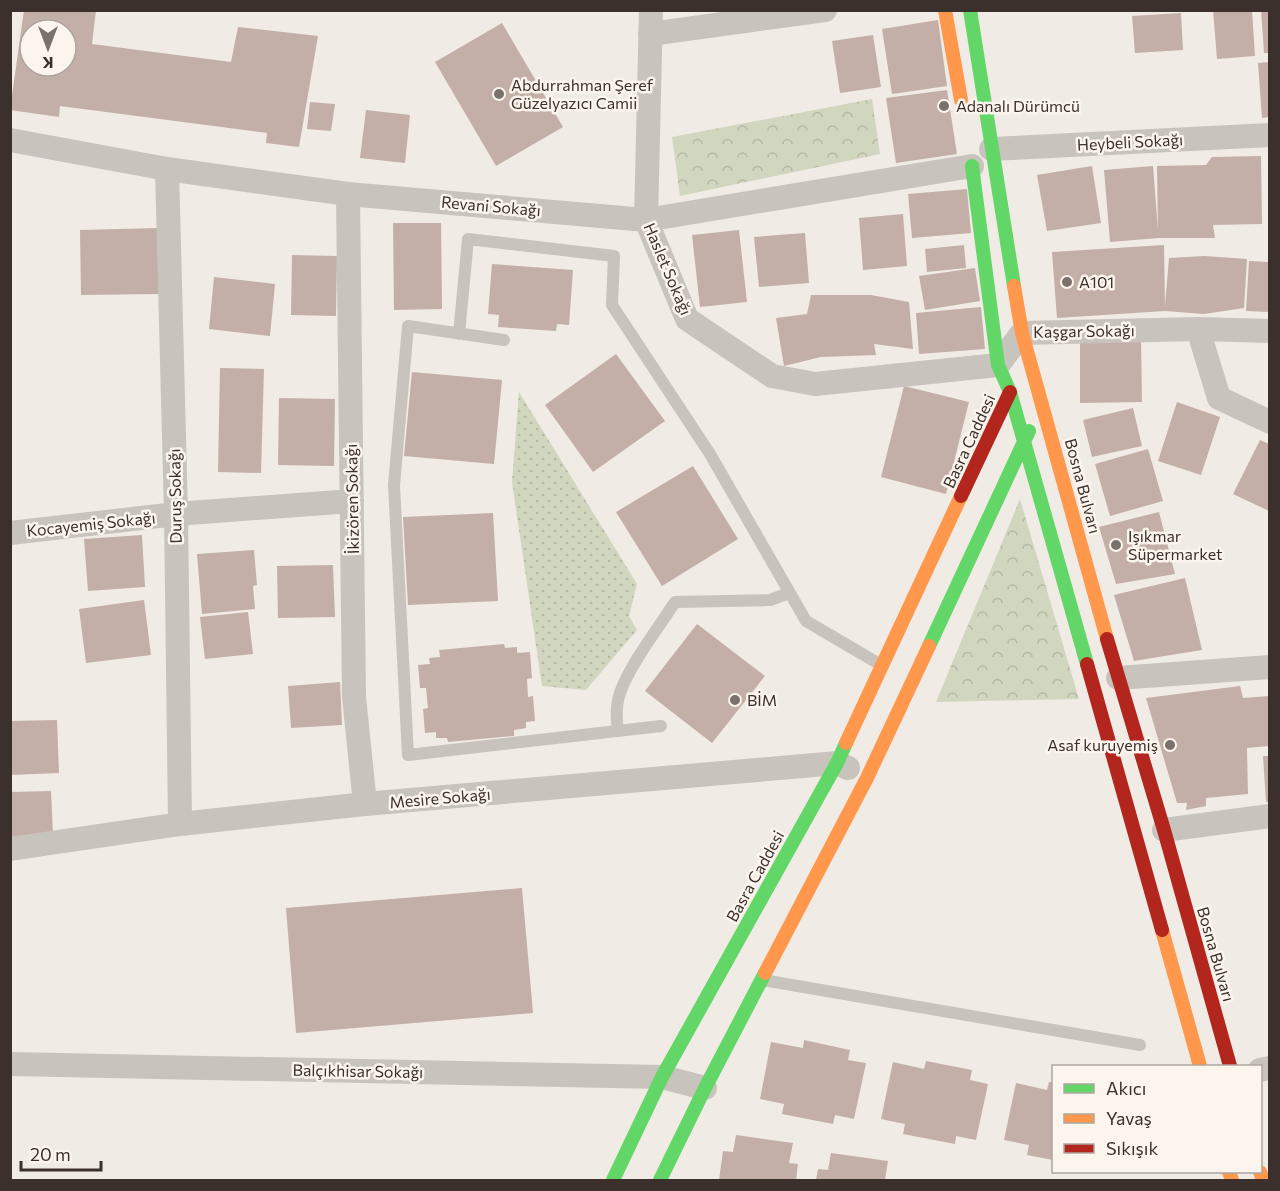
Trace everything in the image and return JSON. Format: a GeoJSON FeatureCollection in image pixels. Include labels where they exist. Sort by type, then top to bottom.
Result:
{"type":"FeatureCollection","features":[{"type":"Feature","properties":{"kind":"main road"},"geometry":{"type":"LineString","coordinates":[[945,10],[963,111]]}},
{"type":"Feature","properties":{"kind":"main road","name":"Bosna Bulvarı"},"geometry":{"type":"LineString","coordinates":[[970,10],[978,157],[998,365],[1010,392],[1200,1065]]}},
{"type":"Feature","properties":{"kind":"main road","name":"Bosna Bulvarı"},"geometry":{"type":"LineString","coordinates":[[978,157],[1022,333],[1118,678],[1164,830],[1230,1065]]}},
{"type":"Feature","properties":{"kind":"main road","name":"Basra Caddesi"},"geometry":{"type":"LineString","coordinates":[[613,1180],[662,1077],[837,763],[1010,392],[1025,390],[1043,403]]}},
{"type":"Feature","properties":{"kind":"main road"},"geometry":{"type":"LineString","coordinates":[[660,1180],[705,1088],[867,778],[1043,403]]}},
{"type":"Feature","properties":{"kind":"street","name":"Haslet Sokağı"},"geometry":{"type":"LineString","coordinates":[[651,10],[646,220],[687,319],[772,376],[815,384],[998,365]]}},
{"type":"Feature","properties":{"kind":"street"},"geometry":{"type":"LineString","coordinates":[[650,34],[825,10]]}},
{"type":"Feature","properties":{"kind":"street","name":"Heybeli Sokağı"},"geometry":{"type":"LineString","coordinates":[[978,157],[1269,135]]}},
{"type":"Feature","properties":{"kind":"street","name":"Revani Sokağı"},"geometry":{"type":"LineString","coordinates":[[10,140],[167,169],[348,194],[646,220],[978,157]]}},
{"type":"Feature","properties":{"kind":"street","name":"Duruş Sokağı"},"geometry":{"type":"LineString","coordinates":[[167,169],[176,514],[180,824]]}},
{"type":"Feature","properties":{"kind":"street","name":"İkizören Sokağı"},"geometry":{"type":"LineString","coordinates":[[348,194],[354,697],[365,804]]}},
{"type":"Feature","properties":{"kind":"street"},"geometry":{"type":"LineString","coordinates":[[1198,329],[1219,398],[1269,422]]}},
{"type":"Feature","properties":{"kind":"street","name":"Kaşgar Sokağı"},"geometry":{"type":"LineString","coordinates":[[998,365],[1022,333],[1198,329],[1269,331]]}},
{"type":"Feature","properties":{"kind":"street","name":"Kocayemiş Sokağı"},"geometry":{"type":"LineString","coordinates":[[10,533],[176,514],[352,501]]}},
{"type":"Feature","properties":{"kind":"street"},"geometry":{"type":"LineString","coordinates":[[1118,678],[1269,667]]}},
{"type":"Feature","properties":{"kind":"street"},"geometry":{"type":"LineString","coordinates":[[837,763],[867,778]]}},
{"type":"Feature","properties":{"kind":"street","name":"Mesire Sokağı"},"geometry":{"type":"LineString","coordinates":[[10,849],[180,824],[365,804],[837,763]]}},
{"type":"Feature","properties":{"kind":"street"},"geometry":{"type":"LineString","coordinates":[[1164,830],[1269,816]]}},
{"type":"Feature","properties":{"kind":"street","name":"Balçıkhisar Sokağı"},"geometry":{"type":"LineString","coordinates":[[10,1064],[662,1077],[705,1088]]}},
{"type":"Feature","properties":{"kind":"lane"},"geometry":{"type":"LineString","coordinates":[[459,334],[468,239],[614,256],[612,305],[710,454],[806,621],[882,666]]}},
{"type":"Feature","properties":{"kind":"lane"},"geometry":{"type":"LineString","coordinates":[[504,340],[408,326],[394,485],[408,755],[661,726]]}},
{"type":"Feature","properties":{"kind":"lane"},"geometry":{"type":"LineString","coordinates":[[618,730],[617,709],[623,686],[675,602],[770,600],[789,593]]}},
{"type":"Feature","properties":{"kind":"lane"},"geometry":{"type":"LineString","coordinates":[[762,980],[1140,1045]]}},
{"type":"Feature","properties":{"kind":"green space"},"geometry":{"type":"Polygon","coordinates":[[[872,99],[880,154],[680,196],[672,137],[872,99]]]}},
{"type":"Feature","properties":{"kind":"green space"},"geometry":{"type":"Polygon","coordinates":[[[519,392],[637,584],[629,616],[637,630],[586,690],[542,686],[512,482],[519,392]]]}},
{"type":"Feature","properties":{"kind":"green space"},"geometry":{"type":"Polygon","coordinates":[[[1020,499],[1079,699],[936,702],[1020,499]]]}},
{"type":"Feature","properties":{"kind":"building"},"geometry":{"type":"Polygon","coordinates":[[[24,10],[96,10],[92,44],[231,62],[238,27],[318,36],[299,147],[266,143],[267,133],[60,106],[59,117],[10,110],[18,53],[18,78],[78,78],[78,18],[23,18],[24,10]]]}},
{"type":"Feature","properties":{"kind":"building"},"geometry":{"type":"Polygon","coordinates":[[[1213,10],[1252,10],[1255,56],[1217,59],[1213,10]]]}},
{"type":"Feature","properties":{"kind":"building"},"geometry":{"type":"Polygon","coordinates":[[[1261,10],[1269,10],[1269,53],[1264,53],[1261,10]]]}},
{"type":"Feature","properties":{"kind":"building"},"geometry":{"type":"Polygon","coordinates":[[[1181,13],[1183,50],[1135,53],[1132,16],[1181,13]]]}},
{"type":"Feature","properties":{"kind":"building"},"geometry":{"type":"Polygon","coordinates":[[[938,20],[947,86],[892,94],[882,29],[938,20]]]}},
{"type":"Feature","properties":{"kind":"building","name":"Abdurrahman Şeref Güzelyazıcı Camii"},"geometry":{"type":"Polygon","coordinates":[[[502,23],[563,127],[496,166],[435,62],[502,23]]]}},
{"type":"Feature","properties":{"kind":"building"},"geometry":{"type":"Polygon","coordinates":[[[873,35],[881,87],[840,93],[832,41],[873,35]]]}},
{"type":"Feature","properties":{"kind":"building"},"geometry":{"type":"Polygon","coordinates":[[[1269,62],[1269,117],[1262,118],[1258,63],[1269,62]]]}},
{"type":"Feature","properties":{"kind":"building"},"geometry":{"type":"Polygon","coordinates":[[[947,90],[957,154],[896,163],[886,98],[947,90]]]}},
{"type":"Feature","properties":{"kind":"building"},"geometry":{"type":"Polygon","coordinates":[[[310,102],[335,104],[331,131],[307,129],[310,102]]]}},
{"type":"Feature","properties":{"kind":"building"},"geometry":{"type":"Polygon","coordinates":[[[366,110],[410,115],[405,163],[360,158],[366,110]]]}},
{"type":"Feature","properties":{"kind":"building"},"geometry":{"type":"Polygon","coordinates":[[[1261,156],[1262,224],[1213,225],[1215,238],[1159,238],[1110,242],[1104,170],[1153,166],[1158,230],[1157,166],[1206,165],[1212,157],[1261,156]]]}},
{"type":"Feature","properties":{"kind":"building"},"geometry":{"type":"Polygon","coordinates":[[[1092,166],[1101,223],[1047,231],[1037,175],[1092,166]]]}},
{"type":"Feature","properties":{"kind":"building"},"geometry":{"type":"Polygon","coordinates":[[[967,189],[971,233],[912,238],[908,194],[967,189]]]}},
{"type":"Feature","properties":{"kind":"building"},"geometry":{"type":"Polygon","coordinates":[[[903,214],[907,266],[863,270],[859,218],[903,214]]]}},
{"type":"Feature","properties":{"kind":"building"},"geometry":{"type":"Polygon","coordinates":[[[393,223],[441,223],[442,309],[394,310],[393,223]]]}},
{"type":"Feature","properties":{"kind":"building"},"geometry":{"type":"Polygon","coordinates":[[[158,228],[159,294],[81,295],[80,230],[158,228]]]}},
{"type":"Feature","properties":{"kind":"building"},"geometry":{"type":"Polygon","coordinates":[[[739,230],[747,302],[700,307],[692,235],[739,230]]]}},
{"type":"Feature","properties":{"kind":"building"},"geometry":{"type":"Polygon","coordinates":[[[805,233],[809,283],[759,287],[754,237],[805,233]]]}},
{"type":"Feature","properties":{"kind":"building"},"geometry":{"type":"Polygon","coordinates":[[[964,245],[966,268],[927,272],[925,249],[964,245]]]}},
{"type":"Feature","properties":{"kind":"building"},"geometry":{"type":"Polygon","coordinates":[[[1164,245],[1165,306],[1169,258],[1205,256],[1247,259],[1244,308],[1204,314],[1165,311],[1057,318],[1052,252],[1164,245]]]}},
{"type":"Feature","properties":{"kind":"building"},"geometry":{"type":"Polygon","coordinates":[[[292,255],[337,256],[336,316],[291,315],[292,255]]]}},
{"type":"Feature","properties":{"kind":"building"},"geometry":{"type":"Polygon","coordinates":[[[1249,261],[1269,262],[1269,312],[1246,311],[1249,261]]]}},
{"type":"Feature","properties":{"kind":"building"},"geometry":{"type":"Polygon","coordinates":[[[492,264],[573,270],[569,325],[557,324],[556,331],[498,327],[499,315],[488,314],[492,264]]]}},
{"type":"Feature","properties":{"kind":"building"},"geometry":{"type":"Polygon","coordinates":[[[975,268],[980,301],[925,310],[919,276],[975,268]]]}},
{"type":"Feature","properties":{"kind":"building"},"geometry":{"type":"Polygon","coordinates":[[[214,277],[275,284],[270,336],[209,329],[214,277]]]}},
{"type":"Feature","properties":{"kind":"building"},"geometry":{"type":"Polygon","coordinates":[[[811,295],[871,295],[909,302],[913,349],[874,344],[876,355],[821,357],[784,366],[776,318],[807,314],[811,295]]]}},
{"type":"Feature","properties":{"kind":"building"},"geometry":{"type":"Polygon","coordinates":[[[981,307],[985,349],[919,354],[916,313],[981,307]]]}},
{"type":"Feature","properties":{"kind":"building"},"geometry":{"type":"Polygon","coordinates":[[[1080,338],[1141,338],[1142,402],[1080,403],[1080,338]]]}},
{"type":"Feature","properties":{"kind":"building"},"geometry":{"type":"Polygon","coordinates":[[[616,354],[665,421],[593,472],[545,405],[616,354]]]}},
{"type":"Feature","properties":{"kind":"building"},"geometry":{"type":"Polygon","coordinates":[[[220,368],[264,369],[261,473],[218,472],[220,368]]]}},
{"type":"Feature","properties":{"kind":"building"},"geometry":{"type":"Polygon","coordinates":[[[412,372],[502,380],[494,464],[404,456],[412,372]]]}},
{"type":"Feature","properties":{"kind":"building"},"geometry":{"type":"Polygon","coordinates":[[[904,386],[969,402],[946,494],[881,477],[904,386]]]}},
{"type":"Feature","properties":{"kind":"building"},"geometry":{"type":"Polygon","coordinates":[[[279,398],[335,399],[334,466],[278,465],[279,398]]]}},
{"type":"Feature","properties":{"kind":"building"},"geometry":{"type":"Polygon","coordinates":[[[1177,402],[1220,417],[1201,475],[1158,461],[1177,402]]]}},
{"type":"Feature","properties":{"kind":"building"},"geometry":{"type":"Polygon","coordinates":[[[1133,408],[1142,446],[1092,457],[1083,420],[1133,408]]]}},
{"type":"Feature","properties":{"kind":"building"},"geometry":{"type":"Polygon","coordinates":[[[1260,440],[1269,444],[1269,511],[1233,494],[1260,440]]]}},
{"type":"Feature","properties":{"kind":"building"},"geometry":{"type":"Polygon","coordinates":[[[1148,449],[1163,501],[1110,516],[1095,464],[1148,449]]]}},
{"type":"Feature","properties":{"kind":"building"},"geometry":{"type":"Polygon","coordinates":[[[693,466],[738,539],[662,586],[616,512],[693,466]]]}},
{"type":"Feature","properties":{"kind":"building"},"geometry":{"type":"Polygon","coordinates":[[[1159,512],[1175,574],[1116,584],[1099,527],[1159,512]]]}},
{"type":"Feature","properties":{"kind":"building"},"geometry":{"type":"Polygon","coordinates":[[[493,513],[498,601],[408,605],[403,517],[493,513]]]}},
{"type":"Feature","properties":{"kind":"building"},"geometry":{"type":"Polygon","coordinates":[[[142,535],[145,587],[88,591],[84,539],[142,535]]]}},
{"type":"Feature","properties":{"kind":"building"},"geometry":{"type":"Polygon","coordinates":[[[254,550],[257,585],[253,586],[255,609],[202,614],[197,554],[254,550]]]}},
{"type":"Feature","properties":{"kind":"building"},"geometry":{"type":"Polygon","coordinates":[[[333,565],[335,617],[278,618],[277,566],[333,565]]]}},
{"type":"Feature","properties":{"kind":"building"},"geometry":{"type":"Polygon","coordinates":[[[1185,578],[1202,650],[1134,661],[1114,595],[1185,578]]]}},
{"type":"Feature","properties":{"kind":"building"},"geometry":{"type":"Polygon","coordinates":[[[144,600],[151,655],[86,663],[79,609],[144,600]]]}},
{"type":"Feature","properties":{"kind":"building"},"geometry":{"type":"Polygon","coordinates":[[[248,612],[253,654],[205,659],[200,617],[248,612]]]}},
{"type":"Feature","properties":{"kind":"building"},"geometry":{"type":"Polygon","coordinates":[[[697,624],[765,676],[712,743],[645,691],[697,624]]]}},
{"type":"Feature","properties":{"kind":"building"},"geometry":{"type":"Polygon","coordinates":[[[504,644],[505,648],[517,647],[517,653],[530,652],[532,678],[527,679],[528,697],[533,696],[535,721],[526,722],[526,728],[514,730],[514,736],[448,742],[447,738],[436,738],[436,732],[425,733],[423,709],[428,708],[426,688],[420,688],[418,665],[430,664],[429,658],[440,657],[439,650],[504,644]]]}},
{"type":"Feature","properties":{"kind":"building"},"geometry":{"type":"Polygon","coordinates":[[[340,682],[342,725],[291,728],[288,686],[340,682]]]}},
{"type":"Feature","properties":{"kind":"building"},"geometry":{"type":"Polygon","coordinates":[[[1240,686],[1243,698],[1269,696],[1269,746],[1247,748],[1248,794],[1206,798],[1206,806],[1186,810],[1187,803],[1177,803],[1146,698],[1240,686]]]}},
{"type":"Feature","properties":{"kind":"building"},"geometry":{"type":"Polygon","coordinates":[[[57,720],[59,773],[10,775],[10,721],[57,720]]]}},
{"type":"Feature","properties":{"kind":"building"},"geometry":{"type":"Polygon","coordinates":[[[1263,756],[1269,756],[1269,802],[1266,802],[1263,756]]]}},
{"type":"Feature","properties":{"kind":"building"},"geometry":{"type":"Polygon","coordinates":[[[51,791],[53,835],[10,837],[10,792],[51,791]]]}},
{"type":"Feature","properties":{"kind":"building"},"geometry":{"type":"Polygon","coordinates":[[[522,888],[533,1013],[296,1033],[286,908],[522,888]]]}},
{"type":"Feature","properties":{"kind":"building"},"geometry":{"type":"Polygon","coordinates":[[[804,1040],[850,1050],[848,1060],[866,1063],[854,1119],[835,1115],[833,1124],[782,1114],[784,1104],[760,1099],[771,1042],[803,1048],[804,1040]]]}},
{"type":"Feature","properties":{"kind":"building"},"geometry":{"type":"Polygon","coordinates":[[[926,1061],[972,1070],[970,1080],[988,1084],[976,1140],[956,1136],[955,1144],[903,1134],[905,1124],[881,1119],[893,1062],[924,1069],[926,1061]]]}},
{"type":"Feature","properties":{"kind":"building"},"geometry":{"type":"Polygon","coordinates":[[[1049,1082],[1052,1082],[1052,1160],[1027,1155],[1029,1145],[1004,1140],[1016,1083],[1047,1090],[1049,1082]]]}},
{"type":"Feature","properties":{"kind":"building"},"geometry":{"type":"Polygon","coordinates":[[[736,1135],[793,1143],[789,1163],[798,1164],[796,1180],[719,1180],[723,1151],[733,1152],[736,1135]]]}},
{"type":"Feature","properties":{"kind":"building"},"geometry":{"type":"Polygon","coordinates":[[[831,1153],[888,1161],[885,1180],[816,1180],[818,1169],[828,1170],[831,1153]]]}},
{"type":"Feature","properties":{"kind":"traffic: fast"},"geometry":{"type":"LineString","coordinates":[[970,10],[1014,286]]}},
{"type":"Feature","properties":{"kind":"traffic: fast"},"geometry":{"type":"LineString","coordinates":[[972,166],[998,365],[1010,392],[1087,664]]}},
{"type":"Feature","properties":{"kind":"traffic: fast"},"geometry":{"type":"LineString","coordinates":[[929,646],[1029,431]]}},
{"type":"Feature","properties":{"kind":"traffic: fast"},"geometry":{"type":"LineString","coordinates":[[613,1180],[662,1077],[846,743]]}},
{"type":"Feature","properties":{"kind":"traffic: fast"},"geometry":{"type":"LineString","coordinates":[[660,1180],[765,973]]}},
{"type":"Feature","properties":{"kind":"traffic: slow"},"geometry":{"type":"LineString","coordinates":[[945,10],[961,100]]}},
{"type":"Feature","properties":{"kind":"traffic: slow"},"geometry":{"type":"LineString","coordinates":[[1014,286],[1022,333],[1107,639]]}},
{"type":"Feature","properties":{"kind":"traffic: slow"},"geometry":{"type":"LineString","coordinates":[[846,743],[961,496]]}},
{"type":"Feature","properties":{"kind":"traffic: slow"},"geometry":{"type":"LineString","coordinates":[[765,973],[867,778],[929,646]]}},
{"type":"Feature","properties":{"kind":"traffic: slow"},"geometry":{"type":"LineString","coordinates":[[1162,930],[1200,1065]]}},
{"type":"Feature","properties":{"kind":"traffic: slow"},"geometry":{"type":"LineString","coordinates":[[1229,1173],[1232,1180]]}},
{"type":"Feature","properties":{"kind":"traffic: slow"},"geometry":{"type":"LineString","coordinates":[[1260,1173],[1263,1180]]}},
{"type":"Feature","properties":{"kind":"traffic: jam"},"geometry":{"type":"LineString","coordinates":[[961,496],[1010,392]]}},
{"type":"Feature","properties":{"kind":"traffic: jam"},"geometry":{"type":"LineString","coordinates":[[1107,639],[1164,830],[1230,1065]]}},
{"type":"Feature","properties":{"kind":"traffic: jam"},"geometry":{"type":"LineString","coordinates":[[1087,664],[1162,930]]}},
{"type":"Feature","properties":{"kind":"place","name":"Abdurrahman Şeref Güzelyazıcı Camii"},"geometry":{"type":"Point","coordinates":[499,94]}},
{"type":"Feature","properties":{"kind":"place","name":"Adanalı Dürümcü"},"geometry":{"type":"Point","coordinates":[944,106]}},
{"type":"Feature","properties":{"kind":"place","name":"A101"},"geometry":{"type":"Point","coordinates":[1067,282]}},
{"type":"Feature","properties":{"kind":"place","name":"Işıkmar Süpermarket"},"geometry":{"type":"Point","coordinates":[1116,545]}},
{"type":"Feature","properties":{"kind":"place","name":"BİM"},"geometry":{"type":"Point","coordinates":[735,700]}},
{"type":"Feature","properties":{"kind":"place","name":"Asaf kuruyemiş"},"geometry":{"type":"Point","coordinates":[1170,745]}}]}
